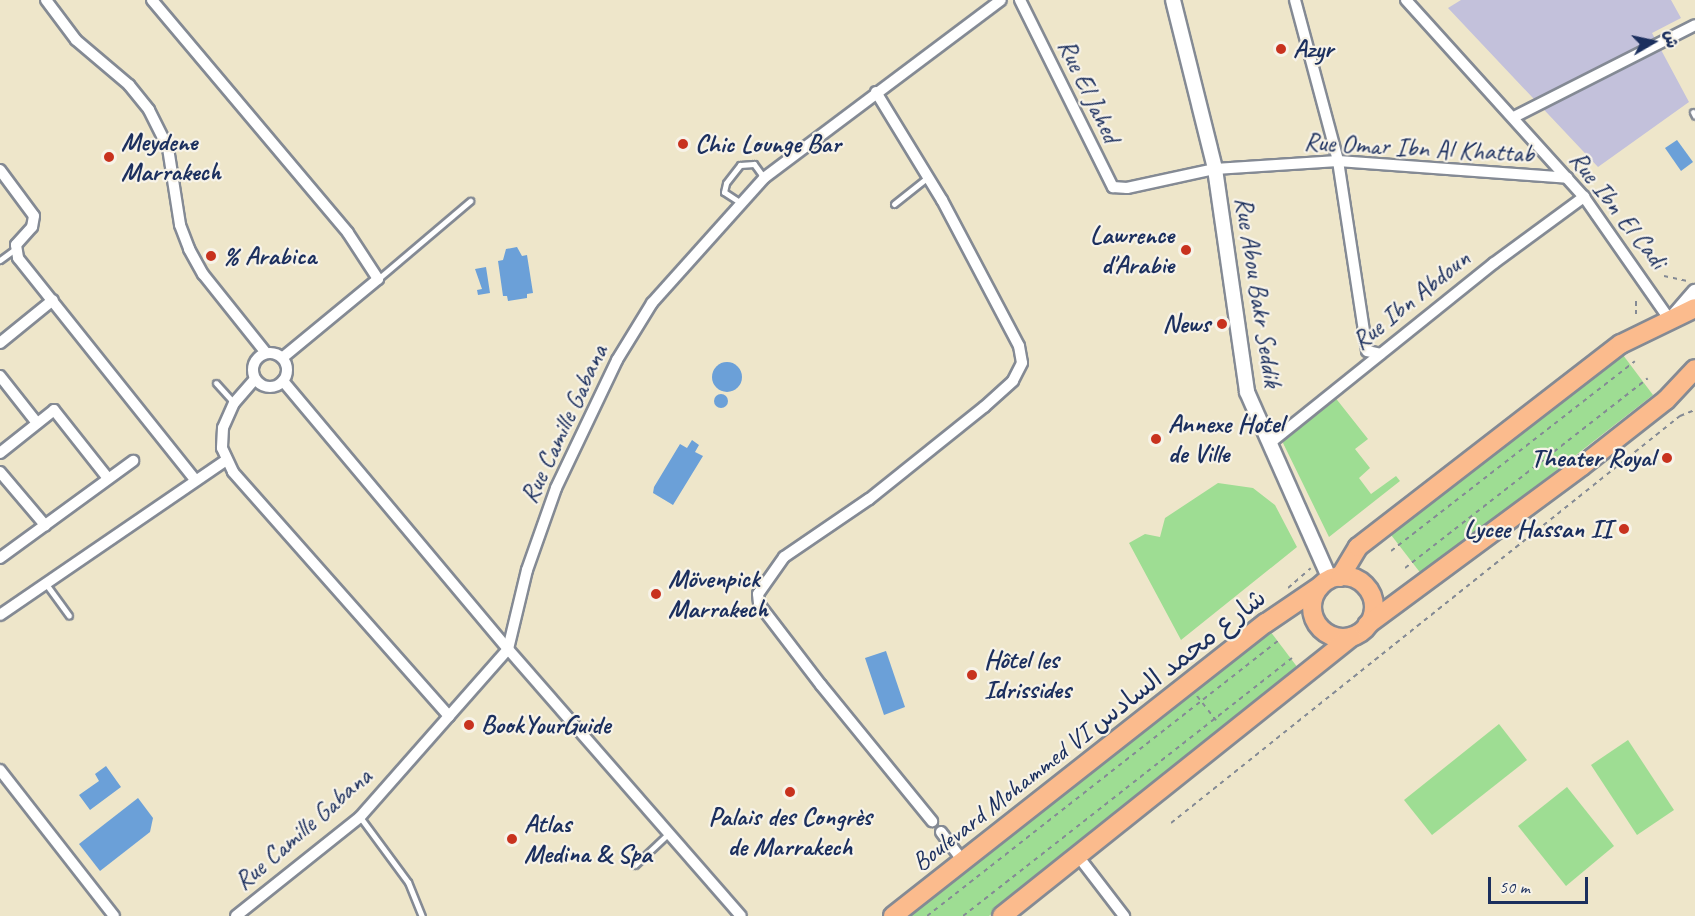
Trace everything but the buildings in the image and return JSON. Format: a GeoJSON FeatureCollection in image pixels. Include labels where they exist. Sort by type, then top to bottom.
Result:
{"type":"FeatureCollection","features":[{"type":"Feature","properties":{"kind":"main road","name":"Boulevard Mohammed VI شارع محمد السادس"},"geometry":{"type":"LineString","coordinates":[[893,916],[1188,684],[1330,581],[1354,550],[1376,532],[1622,344],[1695,308]]}},
{"type":"Feature","properties":{"kind":"main road"},"geometry":{"type":"LineString","coordinates":[[1002,916],[1351,637],[1582,466],[1666,400],[1695,369]]}},
{"type":"Feature","properties":{"kind":"main road"},"geometry":{"type":"LineString","coordinates":[[1351,637],[1334,637],[1317,624],[1312,608],[1330,581],[1358,580],[1368,590],[1373,608],[1367,625]]}},
{"type":"Feature","properties":{"kind":"street"},"geometry":{"type":"LineString","coordinates":[[46,0],[76,40],[129,85],[149,110],[168,148],[180,225],[189,249],[203,274],[266,353],[282,358]]}},
{"type":"Feature","properties":{"kind":"street"},"geometry":{"type":"LineString","coordinates":[[152,0],[348,233],[378,279],[282,358]]}},
{"type":"Feature","properties":{"kind":"street","name":"Rue Camille Gabana"},"geometry":{"type":"LineString","coordinates":[[236,916],[360,818],[508,649],[541,528],[617,360],[652,303],[764,178],[1001,0]]}},
{"type":"Feature","properties":{"kind":"street","name":"Rue El Jahed"},"geometry":{"type":"LineString","coordinates":[[1020,0],[1105,175],[1113,187],[1127,188]]}},
{"type":"Feature","properties":{"kind":"street","name":"Rue Abou Bakr Seddik"},"geometry":{"type":"LineString","coordinates":[[1173,0],[1215,169],[1243,370],[1251,401],[1330,581]]}},
{"type":"Feature","properties":{"kind":"street"},"geometry":{"type":"LineString","coordinates":[[1295,0],[1338,161],[1367,351],[1381,354]]}},
{"type":"Feature","properties":{"kind":"street","name":"Rue Ibn El Cadi"},"geometry":{"type":"LineString","coordinates":[[1408,1],[1584,197],[1672,318]]}},
{"type":"Feature","properties":{"kind":"street"},"geometry":{"type":"LineString","coordinates":[[1514,117],[1695,25]]}},
{"type":"Feature","properties":{"kind":"street"},"geometry":{"type":"LineString","coordinates":[[876,92],[929,177],[1019,346],[1022,363],[1007,388],[886,486],[784,557],[758,594],[759,604],[821,685],[932,821]]}},
{"type":"Feature","properties":{"kind":"street","name":"Rue Omar Ibn Al Khattab"},"geometry":{"type":"LineString","coordinates":[[1127,188],[1215,169],[1338,161],[1568,178]]}},
{"type":"Feature","properties":{"kind":"street"},"geometry":{"type":"LineString","coordinates":[[0,170],[34,216],[32,227],[15,249],[18,258],[195,480]]}},
{"type":"Feature","properties":{"kind":"street","name":"Rue Ibn Abdoun"},"geometry":{"type":"LineString","coordinates":[[1270,443],[1494,263],[1584,197]]}},
{"type":"Feature","properties":{"kind":"street","name":"Boulevard Mohammed VI شارع محمد السادس"},"geometry":{"type":"LineString","coordinates":[[1672,318],[1695,292]]}},
{"type":"Feature","properties":{"kind":"street"},"geometry":{"type":"LineString","coordinates":[[0,344],[53,300]]}},
{"type":"Feature","properties":{"kind":"street"},"geometry":{"type":"LineString","coordinates":[[266,353],[255,361],[255,379],[234,403],[223,428],[226,460],[449,716]]}},
{"type":"Feature","properties":{"kind":"street"},"geometry":{"type":"LineString","coordinates":[[255,379],[268,388],[284,381],[287,372],[282,358]]}},
{"type":"Feature","properties":{"kind":"street"},"geometry":{"type":"LineString","coordinates":[[0,376],[37,423]]}},
{"type":"Feature","properties":{"kind":"street"},"geometry":{"type":"LineString","coordinates":[[284,381],[508,649],[741,916]]}},
{"type":"Feature","properties":{"kind":"street"},"geometry":{"type":"LineString","coordinates":[[0,453],[54,410],[107,477]]}},
{"type":"Feature","properties":{"kind":"street"},"geometry":{"type":"LineString","coordinates":[[0,615],[226,460]]}},
{"type":"Feature","properties":{"kind":"street"},"geometry":{"type":"LineString","coordinates":[[0,558],[107,477],[133,461]]}},
{"type":"Feature","properties":{"kind":"street"},"geometry":{"type":"LineString","coordinates":[[0,472],[45,525]]}},
{"type":"Feature","properties":{"kind":"street"},"geometry":{"type":"LineString","coordinates":[[0,770],[114,916]]}},
{"type":"Feature","properties":{"kind":"street"},"geometry":{"type":"LineString","coordinates":[[941,832],[963,861]]}},
{"type":"Feature","properties":{"kind":"street"},"geometry":{"type":"LineString","coordinates":[[1078,856],[1124,916]]}},
{"type":"Feature","properties":{"kind":"lane"},"geometry":{"type":"LineString","coordinates":[[742,204],[729,198],[724,192],[726,183],[740,165],[754,164],[764,178]]}},
{"type":"Feature","properties":{"kind":"lane"},"geometry":{"type":"LineString","coordinates":[[894,204],[929,177]]}},
{"type":"Feature","properties":{"kind":"lane"},"geometry":{"type":"LineString","coordinates":[[378,279],[470,201]]}},
{"type":"Feature","properties":{"kind":"lane"},"geometry":{"type":"LineString","coordinates":[[0,260],[15,249]]}},
{"type":"Feature","properties":{"kind":"lane"},"geometry":{"type":"LineString","coordinates":[[216,383],[234,403]]}},
{"type":"Feature","properties":{"kind":"lane"},"geometry":{"type":"LineString","coordinates":[[45,583],[69,616]]}},
{"type":"Feature","properties":{"kind":"lane"},"geometry":{"type":"LineString","coordinates":[[360,818],[408,882],[422,916]]}},
{"type":"Feature","properties":{"kind":"lane"},"geometry":{"type":"LineString","coordinates":[[635,865],[669,833]]}},
{"type":"Feature","properties":{"kind":"path"},"geometry":{"type":"LineString","coordinates":[[1664,276],[1695,280]]}},
{"type":"Feature","properties":{"kind":"path"},"geometry":{"type":"LineString","coordinates":[[1391,551],[1635,361]]}},
{"type":"Feature","properties":{"kind":"path"},"geometry":{"type":"LineString","coordinates":[[1405,568],[1648,378]]}},
{"type":"Feature","properties":{"kind":"path"},"geometry":{"type":"LineString","coordinates":[[1171,823],[1680,416],[1695,410]]}},
{"type":"Feature","properties":{"kind":"path"},"geometry":{"type":"LineString","coordinates":[[927,916],[1279,640]]}},
{"type":"Feature","properties":{"kind":"path"},"geometry":{"type":"LineString","coordinates":[[963,916],[1292,658]]}},
{"type":"Feature","properties":{"kind":"path"},"geometry":{"type":"LineString","coordinates":[[1188,684],[1229,736]]}},
{"type":"Feature","properties":{"kind":"shaded area"},"geometry":{"type":"Polygon","coordinates":[[[1461,0],[1671,0],[1681,18],[1652,33],[1689,102],[1598,167],[1448,8],[1461,0]]]}},
{"type":"Feature","properties":{"kind":"green space"},"geometry":{"type":"Polygon","coordinates":[[[1620,351],[1653,395],[1422,575],[1388,531],[1620,351]]]}},
{"type":"Feature","properties":{"kind":"green space"},"geometry":{"type":"Polygon","coordinates":[[[1334,396],[1368,439],[1355,449],[1370,468],[1359,478],[1371,494],[1396,476],[1400,481],[1329,537],[1283,443],[1285,435],[1334,396]]]}},
{"type":"Feature","properties":{"kind":"green space"},"geometry":{"type":"Polygon","coordinates":[[[1218,483],[1253,488],[1275,505],[1297,547],[1181,640],[1129,543],[1145,534],[1160,537],[1165,518],[1218,483]]]}},
{"type":"Feature","properties":{"kind":"green space"},"geometry":{"type":"Polygon","coordinates":[[[1267,627],[1301,672],[989,916],[900,916],[1267,627]]]}},
{"type":"Feature","properties":{"kind":"green space"},"geometry":{"type":"Polygon","coordinates":[[[1499,724],[1527,760],[1432,835],[1404,800],[1499,724]]]}},
{"type":"Feature","properties":{"kind":"green space"},"geometry":{"type":"Polygon","coordinates":[[[1628,740],[1674,810],[1637,835],[1591,765],[1628,740]]]}},
{"type":"Feature","properties":{"kind":"green space"},"geometry":{"type":"Polygon","coordinates":[[[1567,787],[1614,846],[1566,886],[1518,826],[1567,787]]]}},
{"type":"Feature","properties":{"kind":"water"},"geometry":{"type":"Polygon","coordinates":[[[1677,140],[1693,162],[1681,171],[1665,148],[1677,140]]]}},
{"type":"Feature","properties":{"kind":"water"},"geometry":{"type":"Polygon","coordinates":[[[517,247],[522,256],[527,255],[533,293],[527,294],[527,298],[508,301],[507,296],[503,296],[498,261],[503,260],[506,249],[517,247]]]}},
{"type":"Feature","properties":{"kind":"water"},"geometry":{"type":"Polygon","coordinates":[[[486,267],[490,293],[478,295],[477,290],[482,289],[475,269],[486,267]]]}},
{"type":"Feature","properties":{"kind":"water"},"geometry":{"type":"Polygon","coordinates":[[[727,362],[738,366],[742,377],[738,388],[727,392],[716,388],[712,377],[716,366],[727,362]]]}},
{"type":"Feature","properties":{"kind":"water"},"geometry":{"type":"Polygon","coordinates":[[[718,394],[724,394],[728,401],[724,408],[718,408],[714,404],[714,398],[718,394]]]}},
{"type":"Feature","properties":{"kind":"water"},"geometry":{"type":"Polygon","coordinates":[[[692,440],[699,445],[695,452],[703,456],[673,505],[653,493],[654,487],[680,444],[687,448],[692,440]]]}},
{"type":"Feature","properties":{"kind":"water"},"geometry":{"type":"Polygon","coordinates":[[[886,651],[905,707],[884,715],[865,658],[886,651]]]}},
{"type":"Feature","properties":{"kind":"water"},"geometry":{"type":"Polygon","coordinates":[[[106,766],[121,787],[90,810],[79,795],[99,781],[95,774],[106,766]]]}},
{"type":"Feature","properties":{"kind":"water"},"geometry":{"type":"Polygon","coordinates":[[[138,798],[153,818],[150,832],[100,871],[79,844],[138,798]]]}},
{"type":"Feature","properties":{"kind":"place","name":"Azyr"},"geometry":{"type":"Point","coordinates":[1281,49]}},
{"type":"Feature","properties":{"kind":"place","name":"Chic Lounge Bar"},"geometry":{"type":"Point","coordinates":[683,144]}},
{"type":"Feature","properties":{"kind":"place","name":"Meydene Marrakech"},"geometry":{"type":"Point","coordinates":[109,157]}},
{"type":"Feature","properties":{"kind":"place","name":"Lawrence d'Arabie"},"geometry":{"type":"Point","coordinates":[1186,250]}},
{"type":"Feature","properties":{"kind":"place","name":"% Arabica"},"geometry":{"type":"Point","coordinates":[211,256]}},
{"type":"Feature","properties":{"kind":"place","name":"News"},"geometry":{"type":"Point","coordinates":[1222,324]}},
{"type":"Feature","properties":{"kind":"place","name":"Annexe Hotel de Ville"},"geometry":{"type":"Point","coordinates":[1156,439]}},
{"type":"Feature","properties":{"kind":"place","name":"Theater Royal"},"geometry":{"type":"Point","coordinates":[1667,458]}},
{"type":"Feature","properties":{"kind":"place","name":"Lycee Hassan II"},"geometry":{"type":"Point","coordinates":[1624,529]}},
{"type":"Feature","properties":{"kind":"place","name":"Mövenpick Marrakech"},"geometry":{"type":"Point","coordinates":[656,594]}},
{"type":"Feature","properties":{"kind":"place","name":"Hôtel les Idrissides"},"geometry":{"type":"Point","coordinates":[972,675]}},
{"type":"Feature","properties":{"kind":"place","name":"BookYourGuide"},"geometry":{"type":"Point","coordinates":[469,725]}},
{"type":"Feature","properties":{"kind":"place","name":"Palais des Congrès de Marrakech"},"geometry":{"type":"Point","coordinates":[790,792]}},
{"type":"Feature","properties":{"kind":"place","name":"Atlas Medina & Spa"},"geometry":{"type":"Point","coordinates":[512,839]}}]}
